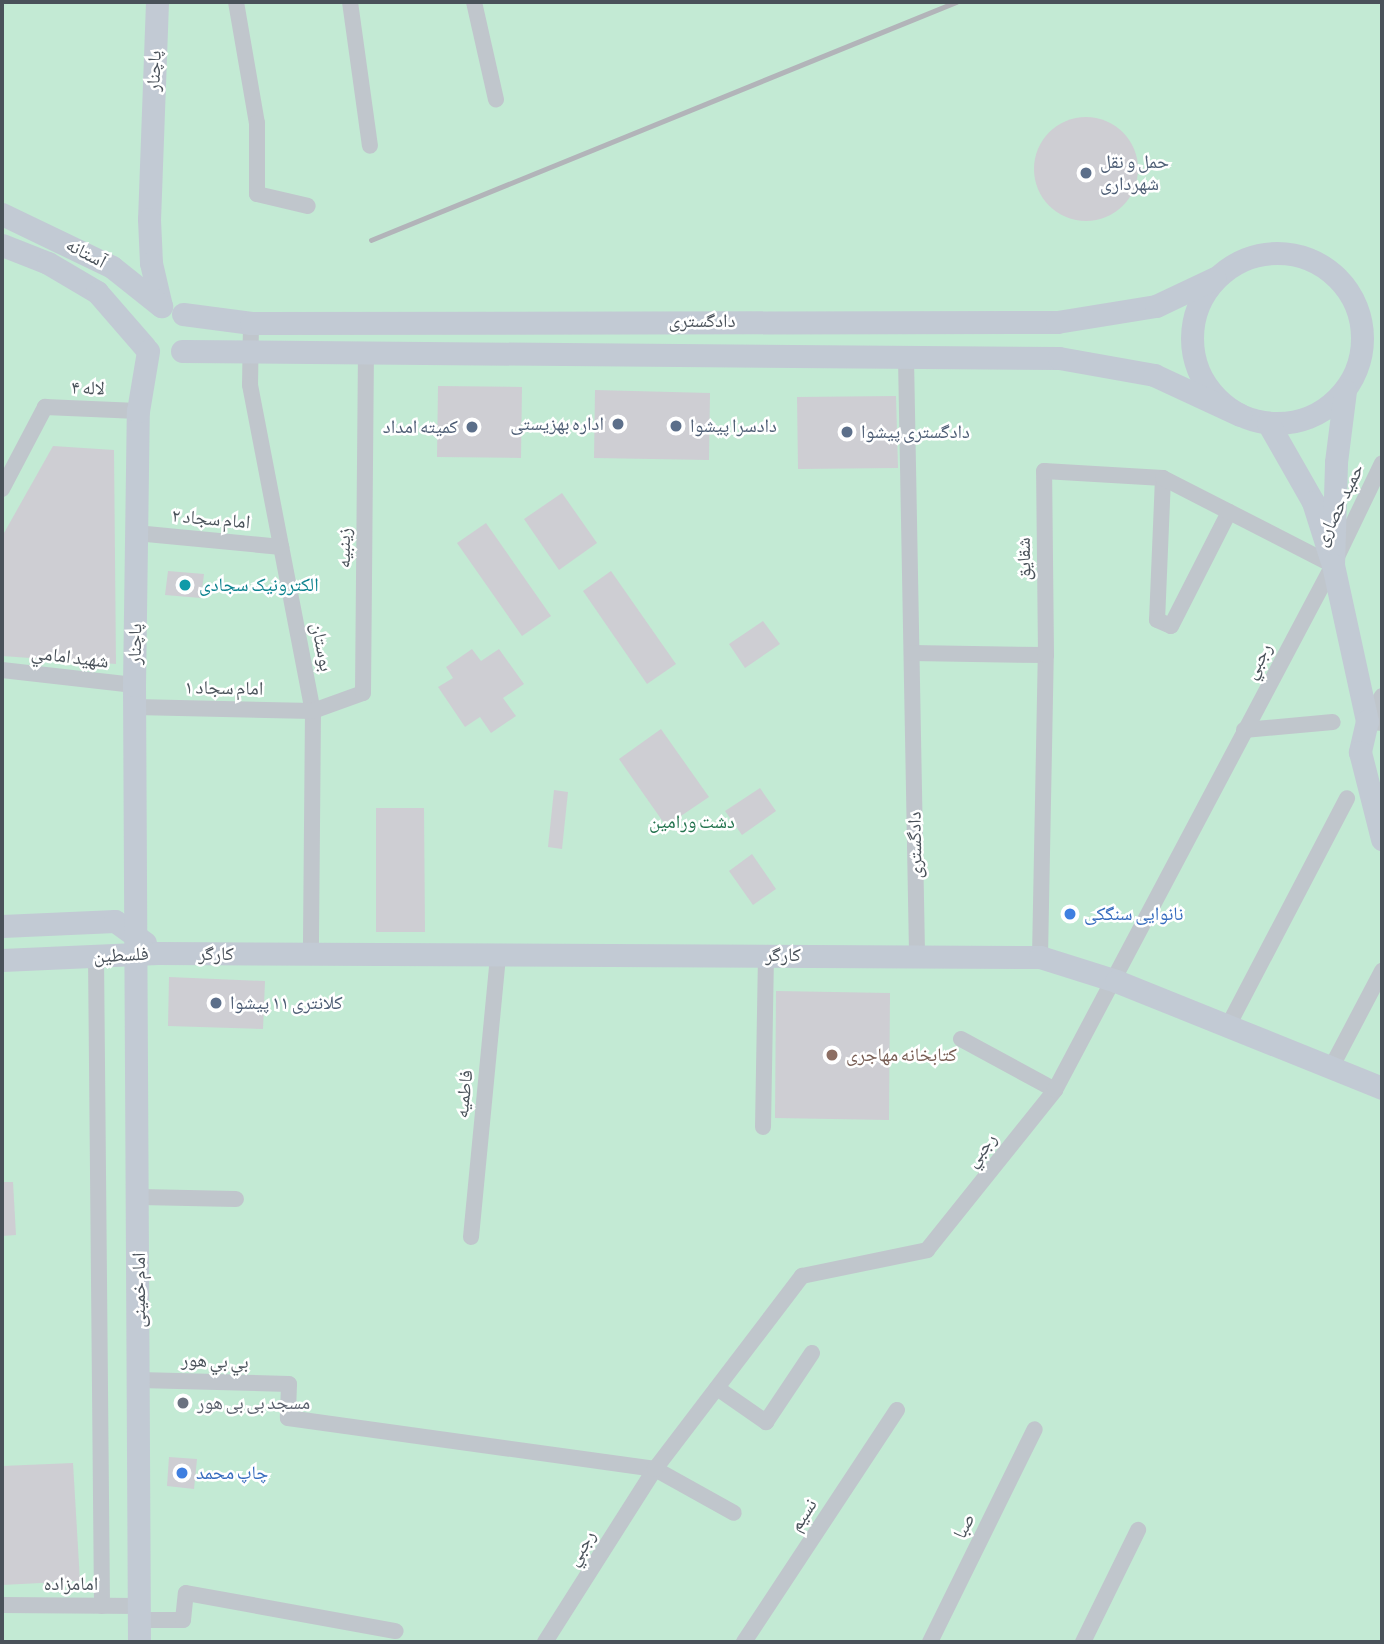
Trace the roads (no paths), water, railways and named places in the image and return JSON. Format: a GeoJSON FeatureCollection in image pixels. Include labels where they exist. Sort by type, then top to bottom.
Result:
{"type":"FeatureCollection","features":[{"type":"Feature","properties":{"kind":"main road","name":"پاچنار"},"geometry":{"type":"LineString","coordinates":[[157,2],[149,219],[150,263],[172,310]]}},
{"type":"Feature","properties":{"kind":"main road","name":"آستانه"},"geometry":{"type":"LineString","coordinates":[[2,214],[112,267],[172,310]]}},
{"type":"Feature","properties":{"kind":"main road","name":"آستانه"},"geometry":{"type":"LineString","coordinates":[[2,245],[48,263],[97,292],[146,349]]}},
{"type":"Feature","properties":{"kind":"main road"},"geometry":{"type":"LineString","coordinates":[[1266,252],[1295,254],[1322,264],[1343,283],[1358,309],[1363,337],[1359,365],[1345,391],[1323,410],[1297,421],[1268,423],[1240,415],[1216,398],[1201,377],[1192,352],[1196,313],[1215,278],[1231,265],[1266,252]]}},
{"type":"Feature","properties":{"kind":"main road","name":"دادگستری"},"geometry":{"type":"LineString","coordinates":[[172,310],[251,323],[1057,322],[1156,306],[1215,278]]}},
{"type":"Feature","properties":{"kind":"main road"},"geometry":{"type":"LineString","coordinates":[[172,310],[190,336],[182,351],[169,357],[146,349],[140,324],[148,312],[172,310]]}},
{"type":"Feature","properties":{"kind":"main road","name":"پاچنار"},"geometry":{"type":"LineString","coordinates":[[145,948],[136,898],[135,696],[138,411],[146,349]]}},
{"type":"Feature","properties":{"kind":"main road","name":"دادگستری"},"geometry":{"type":"LineString","coordinates":[[182,351],[366,350],[1059,358],[1154,375],[1240,415]]}},
{"type":"Feature","properties":{"kind":"main road"},"geometry":{"type":"LineString","coordinates":[[1334,565],[1336,462],[1345,391]]}},
{"type":"Feature","properties":{"kind":"main road"},"geometry":{"type":"LineString","coordinates":[[1268,423],[1313,502],[1334,565],[1374,722],[1382,741]]}},
{"type":"Feature","properties":{"kind":"main road"},"geometry":{"type":"LineString","coordinates":[[1374,722],[1360,752],[1382,839]]}},
{"type":"Feature","properties":{"kind":"main road"},"geometry":{"type":"LineString","coordinates":[[115,921],[136,898]]}},
{"type":"Feature","properties":{"kind":"main road","name":"فلسطین"},"geometry":{"type":"LineString","coordinates":[[2,926],[115,921],[145,948]]}},
{"type":"Feature","properties":{"kind":"main road"},"geometry":{"type":"LineString","coordinates":[[51,925],[52,958]]}},
{"type":"Feature","properties":{"kind":"main road","name":"کارگر"},"geometry":{"type":"LineString","coordinates":[[145,948],[311,954],[1040,957],[1116,981],[1382,1088]]}},
{"type":"Feature","properties":{"kind":"main road","name":"فلسطین"},"geometry":{"type":"LineString","coordinates":[[2,960],[96,956],[145,948]]}},
{"type":"Feature","properties":{"kind":"main road","name":"امام خمینی"},"geometry":{"type":"LineString","coordinates":[[139,1623],[139,1196],[145,948]]}},
{"type":"Feature","properties":{"kind":"street"},"geometry":{"type":"LineString","coordinates":[[236,2],[257,123],[257,194],[308,206]]}},
{"type":"Feature","properties":{"kind":"street"},"geometry":{"type":"LineString","coordinates":[[350,2],[370,146]]}},
{"type":"Feature","properties":{"kind":"street"},"geometry":{"type":"LineString","coordinates":[[474,2],[496,100]]}},
{"type":"Feature","properties":{"kind":"street","name":"بوستان"},"geometry":{"type":"LineString","coordinates":[[251,323],[250,385],[313,711],[311,954]]}},
{"type":"Feature","properties":{"kind":"street","name":"زينبيه"},"geometry":{"type":"LineString","coordinates":[[313,711],[363,693],[366,350]]}},
{"type":"Feature","properties":{"kind":"street","name":"دادگستری"},"geometry":{"type":"LineString","coordinates":[[906,358],[917,955]]}},
{"type":"Feature","properties":{"kind":"street","name":"لاله ۴"},"geometry":{"type":"LineString","coordinates":[[2,489],[44,407],[138,411]]}},
{"type":"Feature","properties":{"kind":"street","name":"حمید حصاری"},"geometry":{"type":"LineString","coordinates":[[1334,565],[1382,463]]}},
{"type":"Feature","properties":{"kind":"street","name":"شقايق"},"geometry":{"type":"LineString","coordinates":[[1040,957],[1046,655],[1044,471],[1163,478],[1334,565]]}},
{"type":"Feature","properties":{"kind":"street"},"geometry":{"type":"LineString","coordinates":[[1163,478],[1157,620],[1171,626],[1229,512]]}},
{"type":"Feature","properties":{"kind":"street","name":"امام سجاد ۲"},"geometry":{"type":"LineString","coordinates":[[136,533],[281,547]]}},
{"type":"Feature","properties":{"kind":"street","name":"رجبي"},"geometry":{"type":"LineString","coordinates":[[545,1642],[655,1469],[803,1276],[927,1250],[1055,1090],[1116,981],[1244,730],[1334,565]]}},
{"type":"Feature","properties":{"kind":"street"},"geometry":{"type":"LineString","coordinates":[[912,653],[1046,655]]}},
{"type":"Feature","properties":{"kind":"street","name":"شهيد امامي"},"geometry":{"type":"LineString","coordinates":[[2,670],[135,696]]}},
{"type":"Feature","properties":{"kind":"street","name":"امام سجاد ۱"},"geometry":{"type":"LineString","coordinates":[[135,696],[313,711]]}},
{"type":"Feature","properties":{"kind":"street"},"geometry":{"type":"LineString","coordinates":[[1374,722],[1382,696]]}},
{"type":"Feature","properties":{"kind":"street"},"geometry":{"type":"LineString","coordinates":[[1244,730],[1333,722]]}},
{"type":"Feature","properties":{"kind":"street"},"geometry":{"type":"LineString","coordinates":[[1228,1026],[1347,798]]}},
{"type":"Feature","properties":{"kind":"street","name":"فاطميه"},"geometry":{"type":"LineString","coordinates":[[471,1237],[498,955]]}},
{"type":"Feature","properties":{"kind":"street"},"geometry":{"type":"LineString","coordinates":[[763,1127],[766,955]]}},
{"type":"Feature","properties":{"kind":"street"},"geometry":{"type":"LineString","coordinates":[[96,956],[102,1606]]}},
{"type":"Feature","properties":{"kind":"street"},"geometry":{"type":"LineString","coordinates":[[1331,1068],[1382,971]]}},
{"type":"Feature","properties":{"kind":"street"},"geometry":{"type":"LineString","coordinates":[[961,1039],[1055,1090]]}},
{"type":"Feature","properties":{"kind":"street"},"geometry":{"type":"LineString","coordinates":[[139,1196],[236,1199]]}},
{"type":"Feature","properties":{"kind":"street"},"geometry":{"type":"LineString","coordinates":[[717,1388],[766,1422],[813,1353]]}},
{"type":"Feature","properties":{"kind":"street","name":"بي بي هور"},"geometry":{"type":"LineString","coordinates":[[139,1380],[289,1384],[288,1418],[655,1469]]}},
{"type":"Feature","properties":{"kind":"street","name":"نسيم"},"geometry":{"type":"LineString","coordinates":[[744,1642],[897,1410]]}},
{"type":"Feature","properties":{"kind":"street","name":"صبا"},"geometry":{"type":"LineString","coordinates":[[930,1642],[1035,1429]]}},
{"type":"Feature","properties":{"kind":"street"},"geometry":{"type":"LineString","coordinates":[[655,1469],[734,1513]]}},
{"type":"Feature","properties":{"kind":"street"},"geometry":{"type":"LineString","coordinates":[[1083,1642],[1138,1530]]}},
{"type":"Feature","properties":{"kind":"street","name":"امامزاده"},"geometry":{"type":"LineString","coordinates":[[2,1605],[102,1606],[139,1623],[183,1620],[186,1592],[397,1631]]}},
{"type":"Feature","properties":{"kind":"railway"},"geometry":{"type":"LineString","coordinates":[[371,240],[956,2]]}},
{"type":"Feature","properties":{"kind":"place","name":"حمل و نقل شهرداری"},"geometry":{"type":"Point","coordinates":[1086,173]}},
{"type":"Feature","properties":{"kind":"place","name":"اداره بهزیستی"},"geometry":{"type":"Point","coordinates":[618,424]}},
{"type":"Feature","properties":{"kind":"place","name":"دادسرا پیشوا"},"geometry":{"type":"Point","coordinates":[676,426]}},
{"type":"Feature","properties":{"kind":"place","name":"کمیته امداد"},"geometry":{"type":"Point","coordinates":[472,427]}},
{"type":"Feature","properties":{"kind":"place","name":"دادگستری پیشوا"},"geometry":{"type":"Point","coordinates":[847,432]}},
{"type":"Feature","properties":{"kind":"place","name":"الکترونیک سجادی"},"geometry":{"type":"Point","coordinates":[185,585]}},
{"type":"Feature","properties":{"kind":"place","name":"نانوایی سنگکی"},"geometry":{"type":"Point","coordinates":[1070,914]}},
{"type":"Feature","properties":{"kind":"place","name":"کلانتری ۱۱ پیشوا"},"geometry":{"type":"Point","coordinates":[216,1003]}},
{"type":"Feature","properties":{"kind":"place","name":"کتابخانه مهاجری"},"geometry":{"type":"Point","coordinates":[832,1055]}},
{"type":"Feature","properties":{"kind":"place","name":"مسجد بی بی هور"},"geometry":{"type":"Point","coordinates":[183,1403]}},
{"type":"Feature","properties":{"kind":"place","name":"چاپ محمد"},"geometry":{"type":"Point","coordinates":[182,1473]}},
{"type":"Feature","properties":{"kind":"park label","name":"دشت ورامین"},"geometry":{"type":"Point","coordinates":[692,822]}}]}
